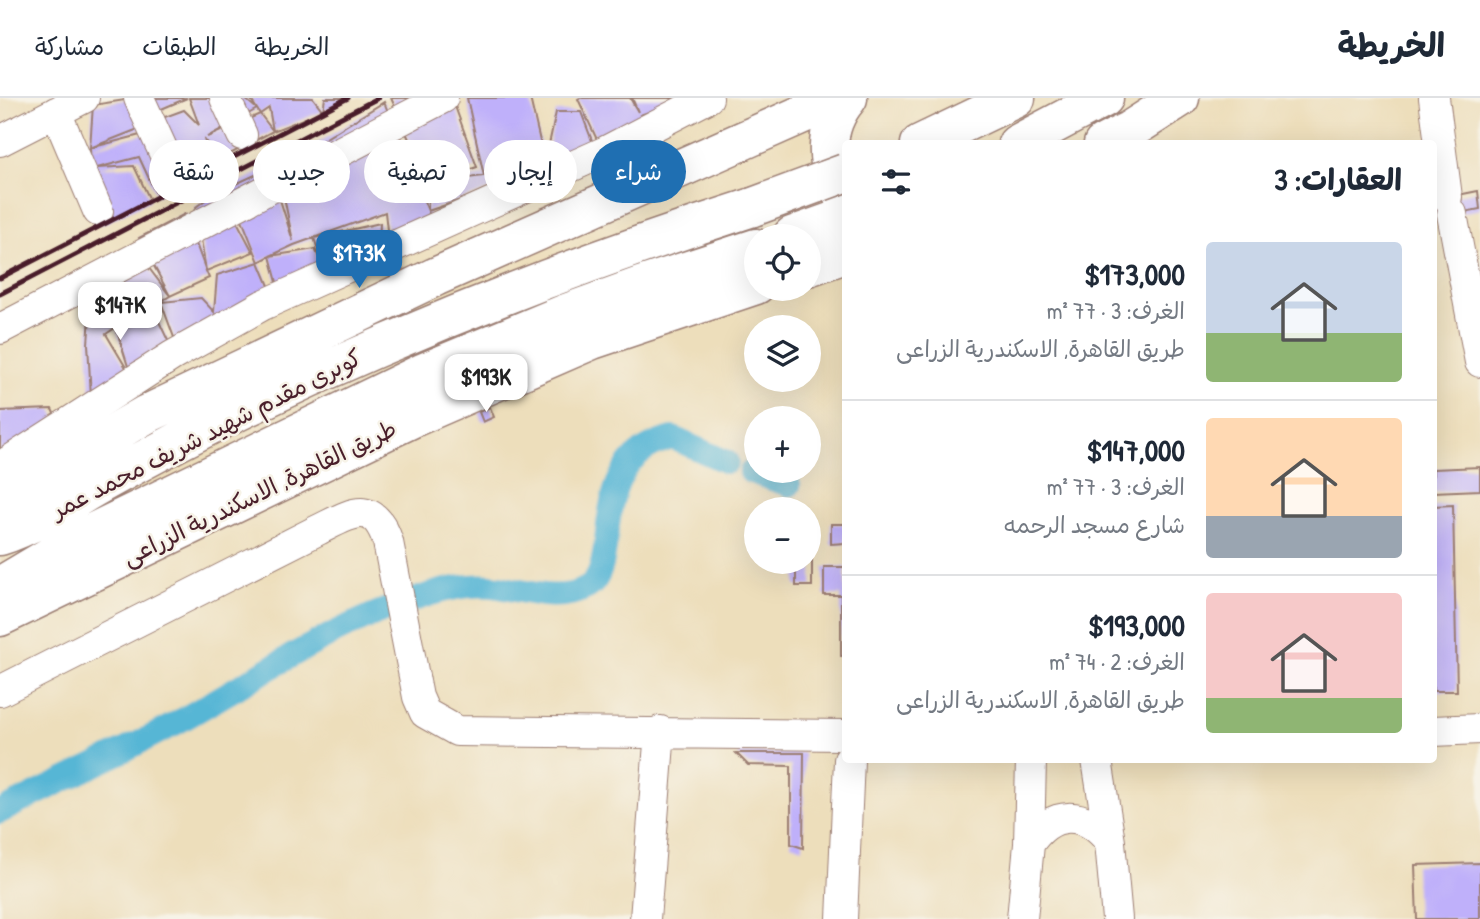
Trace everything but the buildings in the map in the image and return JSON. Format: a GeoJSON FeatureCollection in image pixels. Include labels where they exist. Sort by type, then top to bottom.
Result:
{"type":"FeatureCollection","features":[{"type":"Feature","properties":{"kind":"highway"},"geometry":{"type":"LineString","coordinates":[[0,499],[157,409],[435,277],[839,98]]}},
{"type":"Feature","properties":{"kind":"highway"},"geometry":{"type":"LineString","coordinates":[[842,194],[835,182],[829,151],[835,119],[848,98]]}},
{"type":"Feature","properties":{"kind":"highway"},"geometry":{"type":"LineString","coordinates":[[928,140],[1016,98]]}},
{"type":"Feature","properties":{"kind":"highway"},"geometry":{"type":"LineString","coordinates":[[1025,140],[1104,98]]}},
{"type":"Feature","properties":{"kind":"highway"},"geometry":{"type":"LineString","coordinates":[[1118,139],[1180,98]]}},
{"type":"Feature","properties":{"kind":"highway","name":"كوبرى مقدم شهيد شريف محمد عمر"},"geometry":{"type":"LineString","coordinates":[[0,536],[37,520],[147,458],[231,415],[403,335],[578,266],[842,174]]}},
{"type":"Feature","properties":{"kind":"highway"},"geometry":{"type":"LineString","coordinates":[[821,226],[842,218]]}},
{"type":"Feature","properties":{"kind":"highway","name":"كوبرى مقدم شهيد شريف محمد عمر"},"geometry":{"type":"LineString","coordinates":[[0,586],[79,539],[422,373],[566,313],[652,281],[744,252]]}},
{"type":"Feature","properties":{"kind":"highway"},"geometry":{"type":"LineString","coordinates":[[821,262],[842,255]]}},
{"type":"Feature","properties":{"kind":"highway","name":"طريق القاهرة, الاسكندرية الزراعى"},"geometry":{"type":"LineString","coordinates":[[0,617],[415,416],[592,340],[744,289]]}},
{"type":"Feature","properties":{"kind":"street"},"geometry":{"type":"LineString","coordinates":[[139,98],[158,140]]}},
{"type":"Feature","properties":{"kind":"street"},"geometry":{"type":"LineString","coordinates":[[225,98],[242,135]]}},
{"type":"Feature","properties":{"kind":"street"},"geometry":{"type":"LineString","coordinates":[[0,329],[443,98]]}},
{"type":"Feature","properties":{"kind":"street"},"geometry":{"type":"LineString","coordinates":[[0,467],[172,356],[263,305],[604,152],[708,98]]}},
{"type":"Feature","properties":{"kind":"street"},"geometry":{"type":"LineString","coordinates":[[1434,98],[1450,206],[1480,362]]}},
{"type":"Feature","properties":{"kind":"street"},"geometry":{"type":"LineString","coordinates":[[0,141],[68,104],[98,211]]}},
{"type":"Feature","properties":{"kind":"street"},"geometry":{"type":"LineString","coordinates":[[0,691],[351,514],[364,512],[376,518],[384,529],[413,679],[425,713],[457,731],[842,735]]}},
{"type":"Feature","properties":{"kind":"street"},"geometry":{"type":"LineString","coordinates":[[1437,731],[1480,729]]}},
{"type":"Feature","properties":{"kind":"street"},"geometry":{"type":"LineString","coordinates":[[645,919],[660,731]]}},
{"type":"Feature","properties":{"kind":"street"},"geometry":{"type":"LineString","coordinates":[[842,919],[849,763]]}},
{"type":"Feature","properties":{"kind":"street"},"geometry":{"type":"LineString","coordinates":[[1022,919],[1031,763]]}},
{"type":"Feature","properties":{"kind":"street"},"geometry":{"type":"LineString","coordinates":[[1097,763],[1110,842],[1116,919]]}},
{"type":"Feature","properties":{"kind":"street"},"geometry":{"type":"LineString","coordinates":[[1028,844],[1045,825],[1068,817],[1091,824],[1110,842]]}},
{"type":"Feature","properties":{"kind":"waterway"},"geometry":{"type":"LineString","coordinates":[[0,812],[150,737],[316,642],[382,611],[431,594],[465,587],[491,586],[554,596],[587,588],[598,576],[616,489],[626,467],[645,450],[673,438],[727,462]]}},
{"type":"Feature","properties":{"kind":"waterway"},"geometry":{"type":"LineString","coordinates":[[783,483],[789,485]]}},
{"type":"Feature","properties":{"kind":"railway"},"geometry":{"type":"LineString","coordinates":[[0,278],[348,98]]}},
{"type":"Feature","properties":{"kind":"railway"},"geometry":{"type":"LineString","coordinates":[[0,294],[378,98]]}}]}
